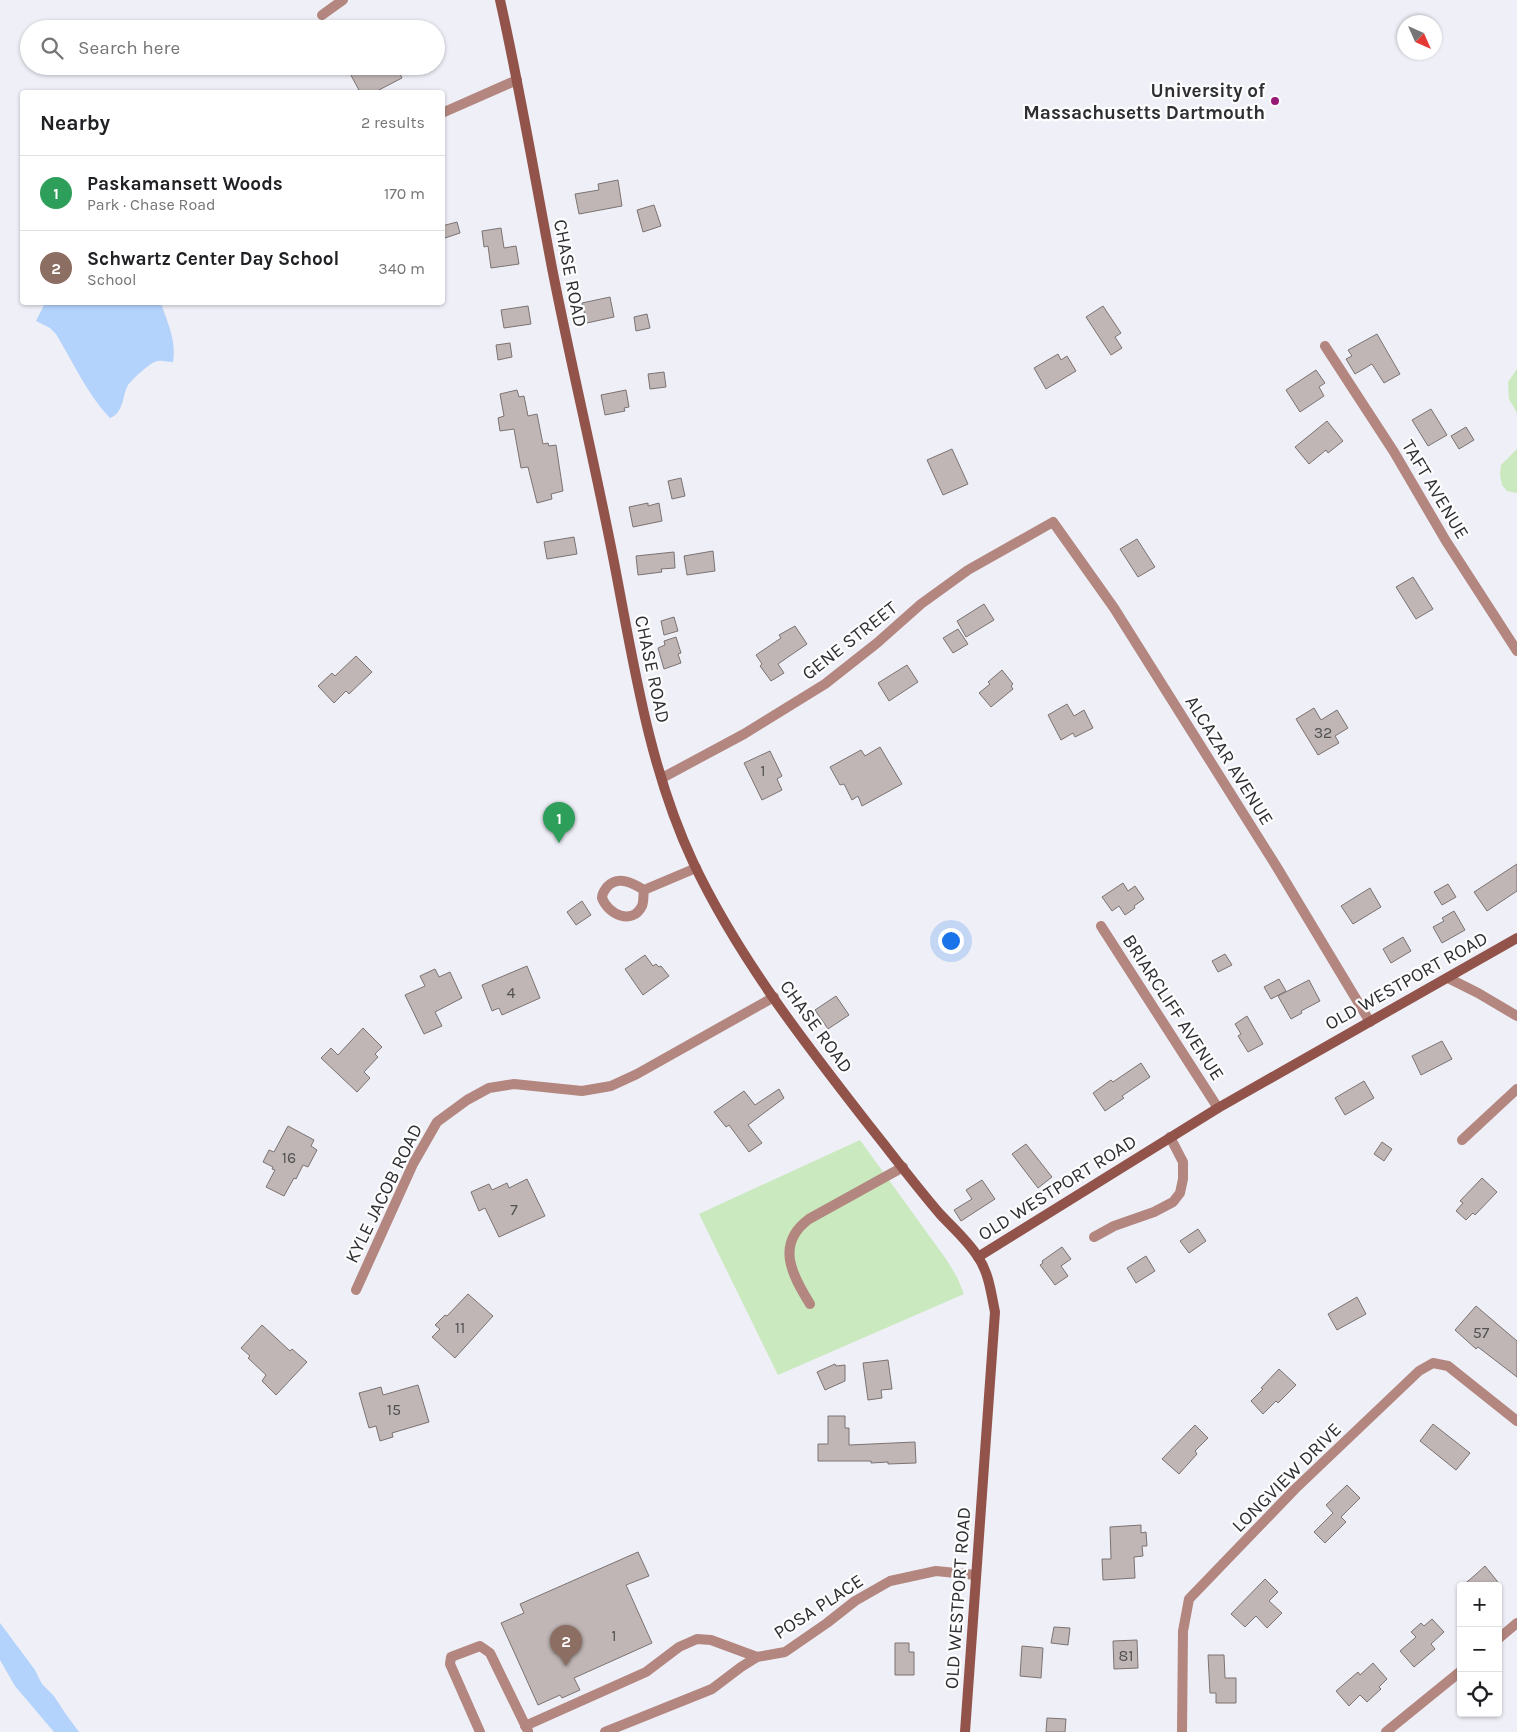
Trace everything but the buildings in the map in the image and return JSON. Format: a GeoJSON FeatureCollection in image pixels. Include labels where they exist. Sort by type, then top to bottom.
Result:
{"type":"FeatureCollection","features":[{"type":"Feature","properties":{"kind":"street"},"geometry":{"type":"LineString","coordinates":[[322,15],[343,0]]}},
{"type":"Feature","properties":{"kind":"street","name":"CHASE ROAD"},"geometry":{"type":"LineString","coordinates":[[500,0],[634,672],[653,751],[675,817],[696,868],[747,959],[810,1048],[937,1210],[978,1257]]}},
{"type":"Feature","properties":{"kind":"street"},"geometry":{"type":"LineString","coordinates":[[445,111],[517,80]]}},
{"type":"Feature","properties":{"kind":"street","name":"TAFT AVENUE"},"geometry":{"type":"LineString","coordinates":[[1325,346],[1394,452],[1446,541],[1517,651]]}},
{"type":"Feature","properties":{"kind":"street","name":"GENE STREET"},"geometry":{"type":"LineString","coordinates":[[662,778],[744,734],[826,684],[877,643],[920,604],[968,570],[1052,522]]}},
{"type":"Feature","properties":{"kind":"street","name":"ALCAZAR AVENUE"},"geometry":{"type":"LineString","coordinates":[[1052,522],[1119,615],[1370,1022]]}},
{"type":"Feature","properties":{"kind":"street"},"geometry":{"type":"LineString","coordinates":[[644,890],[696,868]]}},
{"type":"Feature","properties":{"kind":"street","name":"BRIARCLIFF AVENUE"},"geometry":{"type":"LineString","coordinates":[[1102,926],[1218,1108]]}},
{"type":"Feature","properties":{"kind":"street","name":"OLD WESTPORT ROAD"},"geometry":{"type":"LineString","coordinates":[[965,1732],[994,1312],[988,1280],[978,1257],[1218,1108],[1517,938]]}},
{"type":"Feature","properties":{"kind":"street"},"geometry":{"type":"LineString","coordinates":[[1448,978],[1517,1016]]}},
{"type":"Feature","properties":{"kind":"street","name":"KYLE JACOB ROAD"},"geometry":{"type":"LineString","coordinates":[[356,1290],[413,1164],[437,1122],[467,1100],[490,1088],[514,1084],[582,1091],[610,1086],[637,1074],[774,997]]}},
{"type":"Feature","properties":{"kind":"street"},"geometry":{"type":"LineString","coordinates":[[1462,1140],[1517,1089]]}},
{"type":"Feature","properties":{"kind":"street"},"geometry":{"type":"LineString","coordinates":[[1094,1237],[1114,1226],[1154,1212],[1173,1202],[1180,1193],[1183,1179],[1183,1162],[1170,1137]]}},
{"type":"Feature","properties":{"kind":"street"},"geometry":{"type":"LineString","coordinates":[[810,1304],[794,1279],[789,1253],[790,1242],[794,1233],[809,1219],[903,1167]]}},
{"type":"Feature","properties":{"kind":"street","name":"LONGVIEW DRIVE"},"geometry":{"type":"LineString","coordinates":[[1182,1732],[1183,1630],[1188,1599],[1295,1490],[1419,1371],[1433,1363],[1448,1366],[1517,1421]]}},
{"type":"Feature","properties":{"kind":"street","name":"POSA PLACE"},"geometry":{"type":"LineString","coordinates":[[605,1732],[712,1689],[757,1657],[785,1652],[855,1601],[890,1581],[936,1572],[976,1576]]}},
{"type":"Feature","properties":{"kind":"street"},"geometry":{"type":"LineString","coordinates":[[1502,1636],[1517,1623]]}},
{"type":"Feature","properties":{"kind":"street"},"geometry":{"type":"LineString","coordinates":[[480,1732],[450,1664],[451,1657],[480,1646],[490,1653],[527,1729],[646,1672],[679,1646],[697,1639],[711,1640],[757,1657]]}},
{"type":"Feature","properties":{"kind":"street"},"geometry":{"type":"LineString","coordinates":[[1386,1732],[1460,1672]]}},
{"type":"Feature","properties":{"kind":"green space"},"geometry":{"type":"Polygon","coordinates":[[[1517,369],[1517,413],[1509,399],[1508,382],[1517,369]]]}},
{"type":"Feature","properties":{"kind":"green space"},"geometry":{"type":"Polygon","coordinates":[[[1517,449],[1517,493],[1507,491],[1502,485],[1500,475],[1501,465],[1517,449]]]}},
{"type":"Feature","properties":{"kind":"green space"},"geometry":{"type":"Polygon","coordinates":[[[860,1140],[946,1259],[957,1277],[964,1294],[778,1375],[699,1214],[860,1140]]]}},
{"type":"Feature","properties":{"kind":"water"},"geometry":{"type":"Polygon","coordinates":[[[44,305],[162,305],[173,339],[173,362],[158,361],[142,371],[128,385],[118,412],[110,418],[87,388],[56,334],[50,328],[36,321],[44,305]]]}},
{"type":"Feature","properties":{"kind":"water"},"geometry":{"type":"Polygon","coordinates":[[[0,1623],[35,1670],[42,1684],[54,1696],[79,1732],[54,1732],[15,1686],[0,1660],[0,1623]]]}},
{"type":"Feature","properties":{"kind":"place","name":"University of Massachusetts Dartmouth"},"geometry":{"type":"Point","coordinates":[1275,101]}},
{"type":"Feature","properties":{"kind":"place","name":"Paskamansett Woods"},"geometry":{"type":"Point","coordinates":[559,843]}},
{"type":"Feature","properties":{"kind":"place","name":"Schwartz Center Day School"},"geometry":{"type":"Point","coordinates":[566,1666]}}]}
